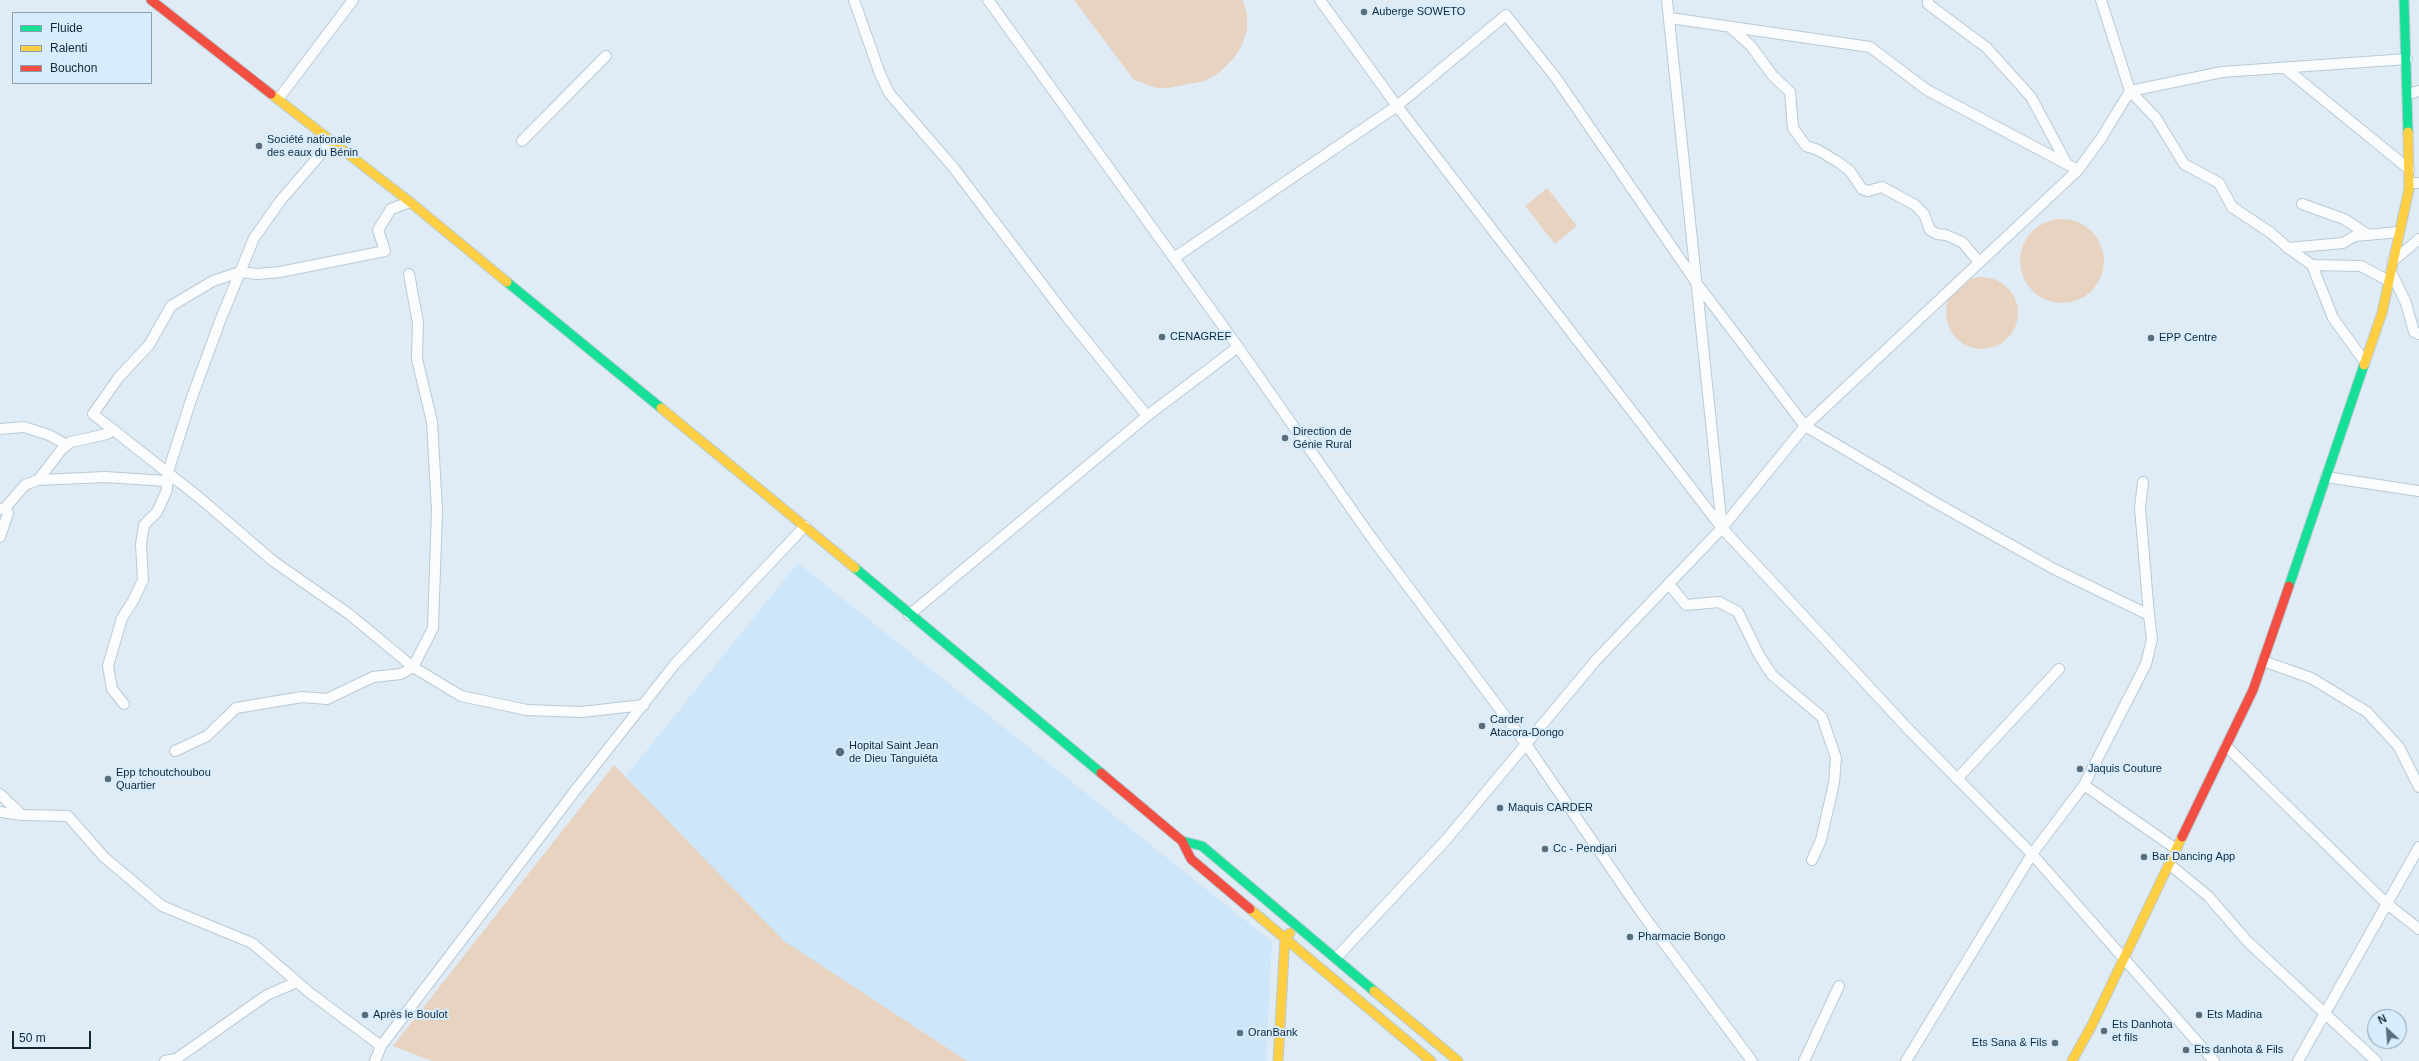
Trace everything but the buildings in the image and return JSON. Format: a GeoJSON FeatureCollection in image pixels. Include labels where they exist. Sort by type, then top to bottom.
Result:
{"type":"FeatureCollection","features":[{"type":"Feature","properties":{"kind":"main road"},"geometry":{"type":"LineString","coordinates":[[151,0],[279,98],[410,202],[805,526],[1182,841],[1191,859],[1431,1061]]}},
{"type":"Feature","properties":{"kind":"main road"},"geometry":{"type":"LineString","coordinates":[[2072,1061],[2092,1025],[2123,956],[2253,690],[2382,313],[2408,183],[2408,94],[2404,0]]}},
{"type":"Feature","properties":{"kind":"main road"},"geometry":{"type":"LineString","coordinates":[[1182,841],[1202,846],[1298,925],[1458,1061]]}},
{"type":"Feature","properties":{"kind":"main road"},"geometry":{"type":"LineString","coordinates":[[1278,1061],[1285,938],[1298,925]]}},
{"type":"Feature","properties":{"kind":"street"},"geometry":{"type":"LineString","coordinates":[[279,98],[353,0]]}},
{"type":"Feature","properties":{"kind":"street"},"geometry":{"type":"LineString","coordinates":[[854,0],[880,74],[889,93],[953,167],[1066,317],[1147,416]]}},
{"type":"Feature","properties":{"kind":"street"},"geometry":{"type":"LineString","coordinates":[[988,0],[1238,347],[1371,537],[1526,744],[1643,915],[1752,1061]]}},
{"type":"Feature","properties":{"kind":"street"},"geometry":{"type":"LineString","coordinates":[[1667,0],[1698,285],[1722,528]]}},
{"type":"Feature","properties":{"kind":"street"},"geometry":{"type":"LineString","coordinates":[[1928,0],[1928,4],[1987,48],[2030,97],[2066,164]]}},
{"type":"Feature","properties":{"kind":"street"},"geometry":{"type":"LineString","coordinates":[[2101,0],[2130,91],[2156,118],[2184,164],[2219,183],[2232,207],[2271,232],[2288,248],[2312,265],[2333,318],[2365,362]]}},
{"type":"Feature","properties":{"kind":"street"},"geometry":{"type":"LineString","coordinates":[[1323,1],[1397,106],[1722,528],[1904,725],[2032,854],[2214,1061]]}},
{"type":"Feature","properties":{"kind":"street"},"geometry":{"type":"LineString","coordinates":[[1174,258],[1397,106],[1506,15],[1556,78],[1698,285],[1805,426],[1936,503],[2054,569],[2149,615]]}},
{"type":"Feature","properties":{"kind":"street"},"geometry":{"type":"LineString","coordinates":[[1670,18],[1870,47],[1897,65],[1927,90],[2078,170]]}},
{"type":"Feature","properties":{"kind":"street"},"geometry":{"type":"LineString","coordinates":[[1730,27],[1751,46],[1773,76],[1790,92],[1793,128],[1806,146],[1818,150],[1838,162],[1850,172],[1862,189],[1868,191],[1882,187],[1915,205],[1924,214],[1930,230],[1937,234],[1946,235],[1962,242],[1979,262]]}},
{"type":"Feature","properties":{"kind":"street"},"geometry":{"type":"LineString","coordinates":[[522,141],[606,56]]}},
{"type":"Feature","properties":{"kind":"street"},"geometry":{"type":"LineString","coordinates":[[1336,958],[1445,841],[1597,659],[1722,528],[1805,426],[2078,170],[2102,137],[2130,91],[2222,72],[2407,59]]}},
{"type":"Feature","properties":{"kind":"street"},"geometry":{"type":"LineString","coordinates":[[2285,68],[2408,169]]}},
{"type":"Feature","properties":{"kind":"street"},"geometry":{"type":"LineString","coordinates":[[2408,94],[2419,90]]}},
{"type":"Feature","properties":{"kind":"street"},"geometry":{"type":"LineString","coordinates":[[124,704],[112,690],[108,666],[122,618],[142,580],[142,544],[144,524],[157,512],[167,490],[169,477],[191,400],[254,238],[280,200],[332,141]]}},
{"type":"Feature","properties":{"kind":"street"},"geometry":{"type":"LineString","coordinates":[[2408,183],[2419,183]]}},
{"type":"Feature","properties":{"kind":"street"},"geometry":{"type":"LineString","coordinates":[[410,202],[391,209],[378,230],[385,251],[280,272],[257,274],[240,272],[213,281],[171,306],[149,345],[119,377],[93,414],[274,561],[349,614],[413,667],[460,696],[527,710],[581,712],[644,705]]}},
{"type":"Feature","properties":{"kind":"street"},"geometry":{"type":"LineString","coordinates":[[2302,204],[2344,219],[2368,235]]}},
{"type":"Feature","properties":{"kind":"street"},"geometry":{"type":"LineString","coordinates":[[2288,248],[2343,243],[2355,236],[2399,232]]}},
{"type":"Feature","properties":{"kind":"street"},"geometry":{"type":"LineString","coordinates":[[2393,261],[2419,239]]}},
{"type":"Feature","properties":{"kind":"street"},"geometry":{"type":"LineString","coordinates":[[2312,265],[2361,266],[2390,276],[2406,304],[2414,332],[2419,334]]}},
{"type":"Feature","properties":{"kind":"street"},"geometry":{"type":"LineString","coordinates":[[175,751],[207,736],[236,708],[302,697],[327,699],[373,677],[401,674],[413,667],[433,628],[437,510],[432,422],[417,359],[418,323],[409,274]]}},
{"type":"Feature","properties":{"kind":"street"},"geometry":{"type":"LineString","coordinates":[[910,615],[1147,416],[1238,347]]}},
{"type":"Feature","properties":{"kind":"street"},"geometry":{"type":"LineString","coordinates":[[0,429],[24,427],[49,435],[67,445]]}},
{"type":"Feature","properties":{"kind":"street"},"geometry":{"type":"LineString","coordinates":[[38,480],[67,445],[114,430]]}},
{"type":"Feature","properties":{"kind":"street"},"geometry":{"type":"LineString","coordinates":[[0,537],[8,513],[3,508],[25,485],[38,480],[112,477],[169,477]]}},
{"type":"Feature","properties":{"kind":"street"},"geometry":{"type":"LineString","coordinates":[[2326,477],[2419,491]]}},
{"type":"Feature","properties":{"kind":"street"},"geometry":{"type":"LineString","coordinates":[[1906,1061],[2032,854],[2084,785],[2146,664],[2152,639],[2140,508],[2143,482]]}},
{"type":"Feature","properties":{"kind":"street"},"geometry":{"type":"LineString","coordinates":[[375,1061],[381,1046],[675,664],[805,526]]}},
{"type":"Feature","properties":{"kind":"street"},"geometry":{"type":"LineString","coordinates":[[1669,584],[1686,604],[1720,602],[1738,612],[1759,654],[1772,675],[1822,717],[1836,758],[1834,783],[1821,840],[1812,860]]}},
{"type":"Feature","properties":{"kind":"street"},"geometry":{"type":"LineString","coordinates":[[2263,661],[2311,678],[2367,712],[2399,747],[2419,787]]}},
{"type":"Feature","properties":{"kind":"street"},"geometry":{"type":"LineString","coordinates":[[1957,779],[2059,669]]}},
{"type":"Feature","properties":{"kind":"street"},"geometry":{"type":"LineString","coordinates":[[2226,746],[2386,903],[2419,929]]}},
{"type":"Feature","properties":{"kind":"street"},"geometry":{"type":"LineString","coordinates":[[2084,785],[2176,849]]}},
{"type":"Feature","properties":{"kind":"street"},"geometry":{"type":"LineString","coordinates":[[0,794],[22,815]]}},
{"type":"Feature","properties":{"kind":"street"},"geometry":{"type":"LineString","coordinates":[[0,812],[22,815],[68,816],[104,857],[162,906],[252,943],[297,982],[381,1046]]}},
{"type":"Feature","properties":{"kind":"street"},"geometry":{"type":"LineString","coordinates":[[2298,1061],[2419,847]]}},
{"type":"Feature","properties":{"kind":"street"},"geometry":{"type":"LineString","coordinates":[[2169,864],[2208,896],[2247,941],[2376,1061]]}},
{"type":"Feature","properties":{"kind":"street"},"geometry":{"type":"LineString","coordinates":[[165,1061],[180,1059],[267,995],[297,982]]}},
{"type":"Feature","properties":{"kind":"street"},"geometry":{"type":"LineString","coordinates":[[1804,1061],[1839,986]]}},
{"type":"Feature","properties":{"kind":"shaded area"},"geometry":{"type":"Polygon","coordinates":[[[1074,0],[1243,0],[1247,15],[1247,31],[1241,47],[1233,59],[1220,72],[1205,81],[1168,88],[1157,88],[1134,80],[1074,0]]]}},
{"type":"Feature","properties":{"kind":"shaded area"},"geometry":{"type":"Polygon","coordinates":[[[1547,188],[1577,226],[1555,244],[1525,206],[1547,188]]]}},
{"type":"Feature","properties":{"kind":"shaded area"},"geometry":{"type":"Polygon","coordinates":[[[2054,219],[2070,219],[2086,226],[2097,237],[2104,253],[2104,269],[2101,277],[2092,291],[2086,296],[2070,303],[2054,303],[2038,296],[2027,285],[2020,269],[2020,253],[2027,237],[2038,226],[2054,219]]]}},
{"type":"Feature","properties":{"kind":"shaded area"},"geometry":{"type":"Polygon","coordinates":[[[1982,277],[2002,283],[2012,293],[2018,313],[2012,333],[2002,343],[1982,349],[1962,343],[1952,333],[1946,313],[1952,293],[1962,283],[1982,277]]]}},
{"type":"Feature","properties":{"kind":"shaded area","name":"Hopital Saint Jean de Dieu Tanguiéta"},"geometry":{"type":"Polygon","coordinates":[[[798,563],[1272,942],[1266,1061],[463,1061],[411,1042],[798,563]]]}},
{"type":"Feature","properties":{"kind":"shaded area"},"geometry":{"type":"Polygon","coordinates":[[[614,765],[784,941],[967,1061],[432,1061],[393,1046],[614,765]]]}},
{"type":"Feature","properties":{"kind":"traffic: fast"},"geometry":{"type":"LineString","coordinates":[[2404,0],[2408,132]]}},
{"type":"Feature","properties":{"kind":"traffic: fast"},"geometry":{"type":"LineString","coordinates":[[507,282],[661,408]]}},
{"type":"Feature","properties":{"kind":"traffic: fast"},"geometry":{"type":"LineString","coordinates":[[2289,586],[2364,365]]}},
{"type":"Feature","properties":{"kind":"traffic: fast"},"geometry":{"type":"LineString","coordinates":[[855,568],[1101,773]]}},
{"type":"Feature","properties":{"kind":"traffic: fast"},"geometry":{"type":"LineString","coordinates":[[1182,841],[1202,846],[1374,991]]}},
{"type":"Feature","properties":{"kind":"traffic: slow"},"geometry":{"type":"LineString","coordinates":[[271,94],[410,202],[507,282]]}},
{"type":"Feature","properties":{"kind":"traffic: slow"},"geometry":{"type":"LineString","coordinates":[[2364,365],[2382,313],[2409,189],[2408,132]]}},
{"type":"Feature","properties":{"kind":"traffic: slow"},"geometry":{"type":"LineString","coordinates":[[661,408],[855,568]]}},
{"type":"Feature","properties":{"kind":"traffic: slow"},"geometry":{"type":"LineString","coordinates":[[2072,1061],[2092,1025],[2182,837]]}},
{"type":"Feature","properties":{"kind":"traffic: slow"},"geometry":{"type":"LineString","coordinates":[[1250,909],[1431,1061]]}},
{"type":"Feature","properties":{"kind":"traffic: slow"},"geometry":{"type":"LineString","coordinates":[[1278,1061],[1285,938],[1290,933]]}},
{"type":"Feature","properties":{"kind":"traffic: slow"},"geometry":{"type":"LineString","coordinates":[[1374,991],[1458,1061]]}},
{"type":"Feature","properties":{"kind":"traffic: jam"},"geometry":{"type":"LineString","coordinates":[[151,0],[271,94]]}},
{"type":"Feature","properties":{"kind":"traffic: jam"},"geometry":{"type":"LineString","coordinates":[[2182,837],[2253,690],[2289,586]]}},
{"type":"Feature","properties":{"kind":"traffic: jam"},"geometry":{"type":"LineString","coordinates":[[1101,773],[1182,841],[1191,859],[1250,909]]}},
{"type":"Feature","properties":{"kind":"place","name":"Auberge SOWETO"},"geometry":{"type":"Point","coordinates":[1364,12]}},
{"type":"Feature","properties":{"kind":"place","name":"Société nationale des eaux du Bénin"},"geometry":{"type":"Point","coordinates":[259,146]}},
{"type":"Feature","properties":{"kind":"place","name":"CENAGREF"},"geometry":{"type":"Point","coordinates":[1162,337]}},
{"type":"Feature","properties":{"kind":"place","name":"EPP Centre"},"geometry":{"type":"Point","coordinates":[2151,338]}},
{"type":"Feature","properties":{"kind":"place","name":"Direction de Génie Rural"},"geometry":{"type":"Point","coordinates":[1285,438]}},
{"type":"Feature","properties":{"kind":"place","name":"Carder Atacora-Dongo"},"geometry":{"type":"Point","coordinates":[1482,726]}},
{"type":"Feature","properties":{"kind":"place","name":"Hopital Saint Jean de Dieu Tanguiéta"},"geometry":{"type":"Point","coordinates":[840,752]}},
{"type":"Feature","properties":{"kind":"place","name":"Jaquis Couture"},"geometry":{"type":"Point","coordinates":[2080,769]}},
{"type":"Feature","properties":{"kind":"place","name":"Epp tchoutchoubou Quartier"},"geometry":{"type":"Point","coordinates":[108,779]}},
{"type":"Feature","properties":{"kind":"place","name":"Maquis CARDER"},"geometry":{"type":"Point","coordinates":[1500,808]}},
{"type":"Feature","properties":{"kind":"place","name":"Cc - Pendjari"},"geometry":{"type":"Point","coordinates":[1545,849]}},
{"type":"Feature","properties":{"kind":"place","name":"Bar Dancing App"},"geometry":{"type":"Point","coordinates":[2144,857]}},
{"type":"Feature","properties":{"kind":"place","name":"Pharmacie Bongo"},"geometry":{"type":"Point","coordinates":[1630,937]}},
{"type":"Feature","properties":{"kind":"place","name":"Après le Boulot"},"geometry":{"type":"Point","coordinates":[365,1015]}},
{"type":"Feature","properties":{"kind":"place","name":"Ets Madina"},"geometry":{"type":"Point","coordinates":[2199,1015]}},
{"type":"Feature","properties":{"kind":"place","name":"Ets Danhota et fils"},"geometry":{"type":"Point","coordinates":[2104,1031]}},
{"type":"Feature","properties":{"kind":"place","name":"OranBank"},"geometry":{"type":"Point","coordinates":[1240,1033]}},
{"type":"Feature","properties":{"kind":"place","name":"Ets Sana & Fils"},"geometry":{"type":"Point","coordinates":[2055,1043]}},
{"type":"Feature","properties":{"kind":"place","name":"Ets danhota & Fils"},"geometry":{"type":"Point","coordinates":[2186,1050]}}]}
